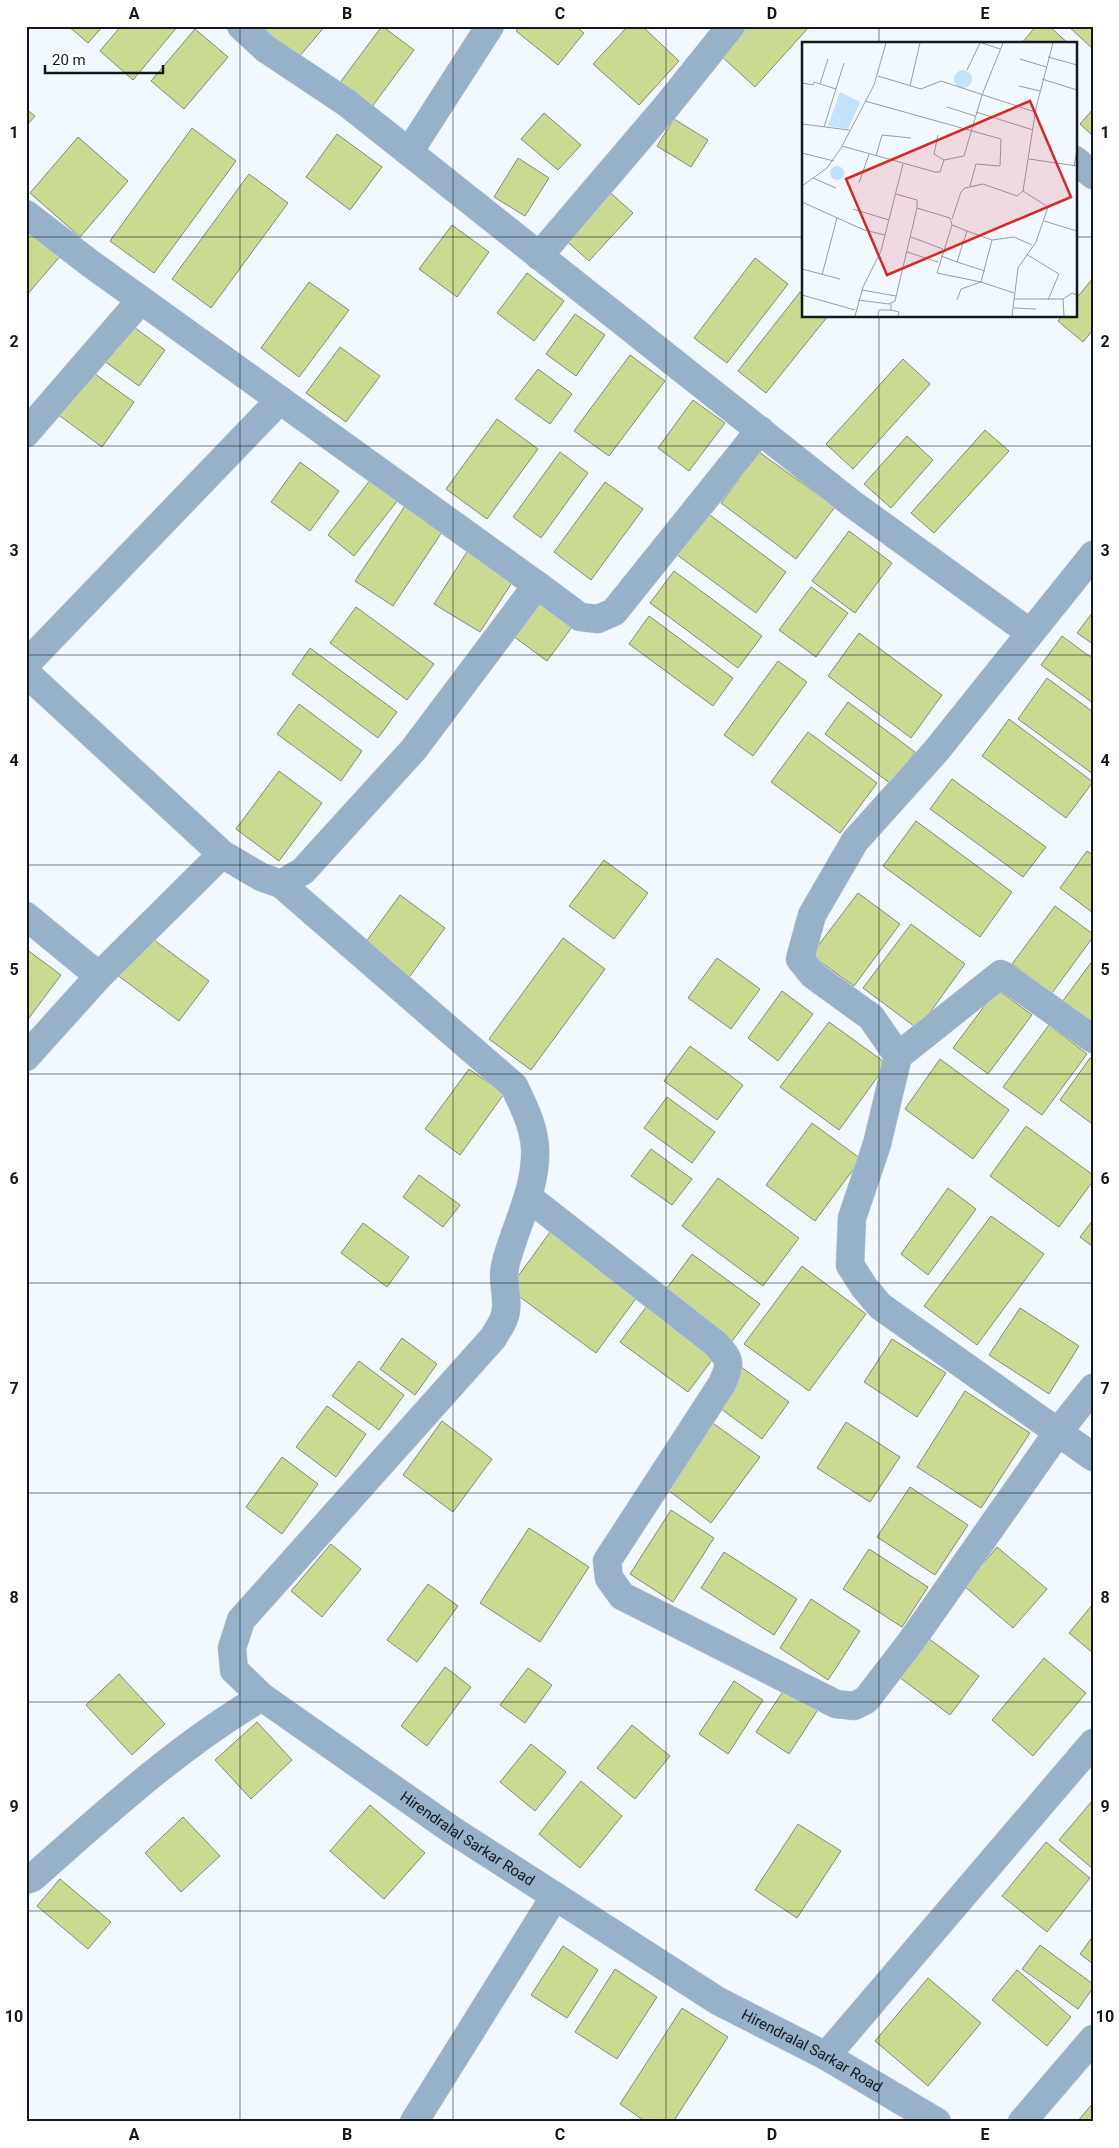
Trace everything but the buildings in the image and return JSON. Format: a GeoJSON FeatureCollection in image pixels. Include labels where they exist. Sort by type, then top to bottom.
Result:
{"type":"FeatureCollection","features":[{"type":"Feature","properties":{"kind":"street"},"geometry":{"type":"LineString","coordinates":[[241,26],[266,49],[347,103],[851,503],[1029,632]]}},
{"type":"Feature","properties":{"kind":"street"},"geometry":{"type":"LineString","coordinates":[[409,152],[490,26]]}},
{"type":"Feature","properties":{"kind":"street"},"geometry":{"type":"LineString","coordinates":[[539,256],[666,107],[731,26]]}},
{"type":"Feature","properties":{"kind":"street"},"geometry":{"type":"LineString","coordinates":[[1076,161],[1093,175]]}},
{"type":"Feature","properties":{"kind":"street"},"geometry":{"type":"LineString","coordinates":[[26,214],[141,300],[580,617],[598,619],[614,612],[760,430]]}},
{"type":"Feature","properties":{"kind":"street"},"geometry":{"type":"LineString","coordinates":[[26,433],[141,300]]}},
{"type":"Feature","properties":{"kind":"street"},"geometry":{"type":"LineString","coordinates":[[26,664],[280,400]]}},
{"type":"Feature","properties":{"kind":"street"},"geometry":{"type":"LineString","coordinates":[[898,1056],[870,1016],[813,976],[800,959],[812,915],[855,842],[936,751],[1029,632],[1093,555]]}},
{"type":"Feature","properties":{"kind":"street"},"geometry":{"type":"LineString","coordinates":[[281,884],[303,871],[414,749],[537,585]]}},
{"type":"Feature","properties":{"kind":"street","name":"Hirendralal Sarkar Road"},"geometry":{"type":"LineString","coordinates":[[26,673],[222,854],[261,877],[281,884],[514,1086],[527,1114],[535,1148],[528,1198],[506,1262],[502,1281],[507,1304],[504,1319],[493,1338],[241,1620],[232,1648],[234,1670],[262,1697],[452,1830],[718,2001],[826,2056],[936,2122]]}},
{"type":"Feature","properties":{"kind":"street"},"geometry":{"type":"LineString","coordinates":[[26,1057],[99,976],[222,854]]}},
{"type":"Feature","properties":{"kind":"street"},"geometry":{"type":"LineString","coordinates":[[26,916],[99,976]]}},
{"type":"Feature","properties":{"kind":"street"},"geometry":{"type":"LineString","coordinates":[[1093,1039],[1001,974],[898,1056],[878,1144],[852,1218],[850,1265],[864,1288],[880,1306],[1093,1457]]}},
{"type":"Feature","properties":{"kind":"street"},"geometry":{"type":"LineString","coordinates":[[528,1198],[716,1344],[728,1357],[729,1366],[722,1384],[607,1561],[609,1578],[622,1596],[836,1704],[854,1706],[866,1700],[910,1643],[1058,1432],[1093,1388]]}},
{"type":"Feature","properties":{"kind":"street"},"geometry":{"type":"LineString","coordinates":[[26,1880],[32,1878],[145,1781],[229,1716],[262,1697]]}},
{"type":"Feature","properties":{"kind":"street"},"geometry":{"type":"LineString","coordinates":[[826,2056],[1093,1744]]}},
{"type":"Feature","properties":{"kind":"street"},"geometry":{"type":"LineString","coordinates":[[414,2122],[555,1896]]}},
{"type":"Feature","properties":{"kind":"street"},"geometry":{"type":"LineString","coordinates":[[1022,2122],[1093,2039]]}}]}
